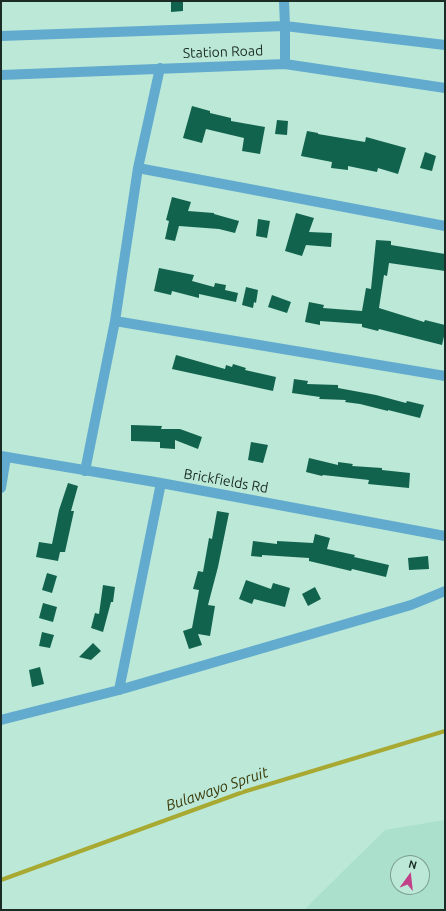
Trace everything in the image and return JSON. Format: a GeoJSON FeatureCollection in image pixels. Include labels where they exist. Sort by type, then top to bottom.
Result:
{"type":"FeatureCollection","features":[{"type":"Feature","properties":{"kind":"street"},"geometry":{"type":"LineString","coordinates":[[284,1],[286,26],[285,64]]}},
{"type":"Feature","properties":{"kind":"street"},"geometry":{"type":"LineString","coordinates":[[1,36],[286,26],[445,45]]}},
{"type":"Feature","properties":{"kind":"street","name":"Station Road"},"geometry":{"type":"LineString","coordinates":[[1,75],[285,64],[445,88]]}},
{"type":"Feature","properties":{"kind":"street"},"geometry":{"type":"LineString","coordinates":[[85,471],[115,321],[138,168],[160,68]]}},
{"type":"Feature","properties":{"kind":"street"},"geometry":{"type":"LineString","coordinates":[[138,168],[445,226]]}},
{"type":"Feature","properties":{"kind":"street"},"geometry":{"type":"LineString","coordinates":[[115,321],[445,376]]}},
{"type":"Feature","properties":{"kind":"street"},"geometry":{"type":"LineString","coordinates":[[1,488],[4,457]]}},
{"type":"Feature","properties":{"kind":"street","name":"Brickfields Rd"},"geometry":{"type":"LineString","coordinates":[[4,457],[161,483],[445,536]]}},
{"type":"Feature","properties":{"kind":"street"},"geometry":{"type":"LineString","coordinates":[[119,690],[161,483]]}},
{"type":"Feature","properties":{"kind":"street"},"geometry":{"type":"LineString","coordinates":[[1,720],[119,690],[411,605],[445,591]]}},
{"type":"Feature","properties":{"kind":"shaded area"},"geometry":{"type":"Polygon","coordinates":[[[445,820],[445,910],[304,910],[385,830],[445,820]]]}},
{"type":"Feature","properties":{"kind":"building"},"geometry":{"type":"Polygon","coordinates":[[[171,1],[183,1],[183,11],[171,12],[171,1]]]}},
{"type":"Feature","properties":{"kind":"building"},"geometry":{"type":"Polygon","coordinates":[[[192,106],[210,111],[210,113],[231,118],[231,121],[265,127],[260,154],[242,151],[244,138],[206,129],[202,143],[183,138],[192,106]]]}},
{"type":"Feature","properties":{"kind":"building"},"geometry":{"type":"Polygon","coordinates":[[[277,120],[288,121],[287,135],[275,134],[277,120]]]}},
{"type":"Feature","properties":{"kind":"building"},"geometry":{"type":"Polygon","coordinates":[[[307,131],[365,142],[366,137],[406,148],[398,174],[378,168],[377,172],[348,166],[348,170],[331,168],[332,162],[301,156],[307,131]]]}},
{"type":"Feature","properties":{"kind":"building"},"geometry":{"type":"Polygon","coordinates":[[[425,152],[436,156],[432,171],[420,168],[425,152]]]}},
{"type":"Feature","properties":{"kind":"building"},"geometry":{"type":"Polygon","coordinates":[[[172,197],[191,202],[188,211],[214,213],[239,221],[235,233],[219,229],[179,226],[175,241],[165,239],[169,221],[166,220],[172,197]]]}},
{"type":"Feature","properties":{"kind":"building"},"geometry":{"type":"Polygon","coordinates":[[[296,213],[314,218],[309,232],[332,233],[331,247],[306,245],[302,256],[285,251],[296,213]]]}},
{"type":"Feature","properties":{"kind":"building"},"geometry":{"type":"Polygon","coordinates":[[[258,219],[270,221],[267,238],[256,236],[258,219]]]}},
{"type":"Feature","properties":{"kind":"building"},"geometry":{"type":"Polygon","coordinates":[[[376,240],[391,241],[391,245],[445,254],[445,271],[389,263],[387,276],[384,275],[379,308],[424,322],[425,320],[445,325],[442,345],[379,329],[378,331],[362,327],[362,324],[320,321],[320,325],[305,322],[309,302],[324,305],[323,308],[362,311],[366,288],[371,289],[376,240]]]}},
{"type":"Feature","properties":{"kind":"building"},"geometry":{"type":"Polygon","coordinates":[[[159,268],[194,275],[192,281],[214,287],[215,283],[226,285],[225,290],[238,293],[236,302],[199,294],[199,298],[172,291],[171,295],[154,291],[159,268]]]}},
{"type":"Feature","properties":{"kind":"building"},"geometry":{"type":"Polygon","coordinates":[[[246,287],[258,290],[256,303],[254,302],[253,308],[242,305],[246,287]]]}},
{"type":"Feature","properties":{"kind":"building"},"geometry":{"type":"Polygon","coordinates":[[[272,295],[291,302],[287,313],[268,307],[272,295]]]}},
{"type":"Feature","properties":{"kind":"building"},"geometry":{"type":"Polygon","coordinates":[[[176,355],[225,369],[226,365],[232,367],[233,364],[246,368],[245,370],[276,377],[273,391],[172,369],[176,355]]]}},
{"type":"Feature","properties":{"kind":"building"},"geometry":{"type":"Polygon","coordinates":[[[294,379],[308,381],[307,384],[338,385],[338,388],[376,395],[406,403],[407,401],[424,405],[420,418],[345,402],[346,400],[319,399],[320,397],[292,393],[294,379]]]}},
{"type":"Feature","properties":{"kind":"building"},"geometry":{"type":"Polygon","coordinates":[[[131,425],[162,426],[161,429],[180,429],[202,437],[198,449],[175,440],[175,449],[160,448],[160,442],[131,441],[131,425]]]}},
{"type":"Feature","properties":{"kind":"building"},"geometry":{"type":"Polygon","coordinates":[[[251,442],[268,445],[263,463],[248,460],[251,442]]]}},
{"type":"Feature","properties":{"kind":"building"},"geometry":{"type":"Polygon","coordinates":[[[309,458],[338,465],[338,462],[353,464],[352,466],[382,468],[382,470],[410,473],[409,488],[368,484],[369,480],[322,476],[306,472],[309,458]]]}},
{"type":"Feature","properties":{"kind":"building"},"geometry":{"type":"Polygon","coordinates":[[[68,483],[78,486],[71,511],[74,511],[65,552],[60,552],[58,561],[36,557],[39,542],[52,544],[59,510],[68,483]]]}},
{"type":"Feature","properties":{"kind":"building"},"geometry":{"type":"Polygon","coordinates":[[[217,511],[229,513],[218,567],[208,605],[215,606],[210,636],[198,634],[202,645],[189,649],[183,631],[192,628],[199,590],[193,589],[198,571],[203,572],[209,538],[212,539],[217,511]]]}},
{"type":"Feature","properties":{"kind":"building"},"geometry":{"type":"Polygon","coordinates":[[[315,534],[330,538],[327,549],[389,565],[386,577],[352,569],[351,571],[309,561],[309,558],[262,555],[262,557],[251,556],[253,541],[277,544],[277,541],[313,543],[315,534]]]}},
{"type":"Feature","properties":{"kind":"building"},"geometry":{"type":"Polygon","coordinates":[[[428,556],[429,569],[409,570],[408,558],[428,556]]]}},
{"type":"Feature","properties":{"kind":"building"},"geometry":{"type":"Polygon","coordinates":[[[47,573],[57,576],[52,593],[42,590],[47,573]]]}},
{"type":"Feature","properties":{"kind":"building"},"geometry":{"type":"Polygon","coordinates":[[[246,580],[271,589],[273,583],[290,588],[285,607],[254,599],[252,604],[239,599],[246,580]]]}},
{"type":"Feature","properties":{"kind":"building"},"geometry":{"type":"Polygon","coordinates":[[[103,585],[115,587],[113,602],[111,602],[103,632],[91,628],[95,613],[99,614],[103,585]]]}},
{"type":"Feature","properties":{"kind":"building"},"geometry":{"type":"Polygon","coordinates":[[[315,587],[321,599],[308,606],[302,594],[315,587]]]}},
{"type":"Feature","properties":{"kind":"building"},"geometry":{"type":"Polygon","coordinates":[[[43,603],[57,607],[53,622],[39,618],[43,603]]]}},
{"type":"Feature","properties":{"kind":"building"},"geometry":{"type":"Polygon","coordinates":[[[42,632],[54,635],[50,648],[39,646],[42,632]]]}},
{"type":"Feature","properties":{"kind":"building"},"geometry":{"type":"Polygon","coordinates":[[[93,643],[101,651],[91,660],[79,657],[93,643]]]}},
{"type":"Feature","properties":{"kind":"building"},"geometry":{"type":"Polygon","coordinates":[[[40,667],[44,684],[32,687],[29,670],[40,667]]]}},
{"type":"Feature","properties":{"kind":"waterway","name":"Bulawayo Spruit"},"geometry":{"type":"LineString","coordinates":[[1,880],[243,792],[445,731]]}}]}
